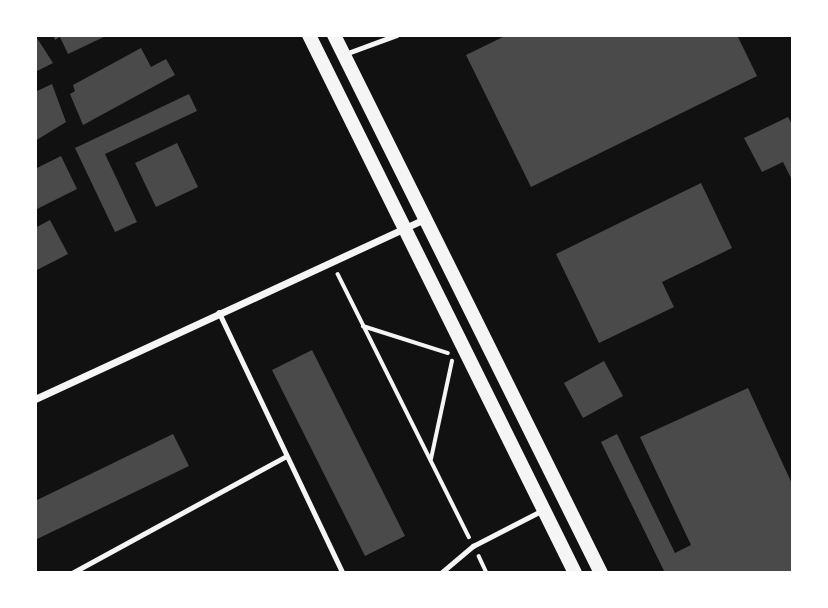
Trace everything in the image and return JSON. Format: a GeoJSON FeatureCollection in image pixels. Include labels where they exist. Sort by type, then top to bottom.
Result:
{"type":"FeatureCollection","features":[{"type":"Feature","properties":{"kind":"main road"},"geometry":{"type":"LineString","coordinates":[[309,35],[575,573]]}},
{"type":"Feature","properties":{"kind":"main road"},"geometry":{"type":"LineString","coordinates":[[334,35],[601,573]]}},
{"type":"Feature","properties":{"kind":"street"},"geometry":{"type":"LineString","coordinates":[[35,399],[219,311],[425,219]]}},
{"type":"Feature","properties":{"kind":"lane"},"geometry":{"type":"LineString","coordinates":[[344,55],[397,35]]}},
{"type":"Feature","properties":{"kind":"lane"},"geometry":{"type":"LineString","coordinates":[[219,311],[285,457],[343,573]]}},
{"type":"Feature","properties":{"kind":"lane"},"geometry":{"type":"LineString","coordinates":[[72,573],[285,457]]}},
{"type":"Feature","properties":{"kind":"lane"},"geometry":{"type":"LineString","coordinates":[[441,573],[473,546],[544,510]]}},
{"type":"Feature","properties":{"kind":"path"},"geometry":{"type":"LineString","coordinates":[[331,260],[487,573]]}},
{"type":"Feature","properties":{"kind":"path"},"geometry":{"type":"LineString","coordinates":[[363,326],[453,355],[431,460]]}},
{"type":"Feature","properties":{"kind":"building"},"geometry":{"type":"Polygon","coordinates":[[[35,35],[53,63],[35,72],[35,35]]]}},
{"type":"Feature","properties":{"kind":"building"},"geometry":{"type":"Polygon","coordinates":[[[53,35],[108,35],[68,54],[60,37],[55,40],[53,35]]]}},
{"type":"Feature","properties":{"kind":"building"},"geometry":{"type":"Polygon","coordinates":[[[507,35],[737,35],[757,76],[531,187],[466,55],[507,35]]]}},
{"type":"Feature","properties":{"kind":"building"},"geometry":{"type":"Polygon","coordinates":[[[141,48],[151,67],[166,59],[175,75],[83,125],[70,94],[75,91],[73,85],[141,48]]]}},
{"type":"Feature","properties":{"kind":"building"},"geometry":{"type":"Polygon","coordinates":[[[52,84],[66,122],[35,141],[35,92],[52,84]]]}},
{"type":"Feature","properties":{"kind":"building"},"geometry":{"type":"Polygon","coordinates":[[[189,94],[197,111],[105,154],[137,222],[115,232],[75,148],[189,94]]]}},
{"type":"Feature","properties":{"kind":"building"},"geometry":{"type":"Polygon","coordinates":[[[788,117],[793,126],[793,182],[783,162],[762,172],[744,138],[788,117]]]}},
{"type":"Feature","properties":{"kind":"building"},"geometry":{"type":"Polygon","coordinates":[[[177,143],[198,187],[156,207],[135,163],[177,143]]]}},
{"type":"Feature","properties":{"kind":"building"},"geometry":{"type":"Polygon","coordinates":[[[61,156],[77,189],[35,210],[35,169],[61,156]]]}},
{"type":"Feature","properties":{"kind":"building"},"geometry":{"type":"Polygon","coordinates":[[[701,183],[732,248],[662,282],[674,307],[599,343],[556,254],[701,183]]]}},
{"type":"Feature","properties":{"kind":"building"},"geometry":{"type":"Polygon","coordinates":[[[50,220],[68,254],[35,271],[35,228],[50,220]]]}},
{"type":"Feature","properties":{"kind":"building"},"geometry":{"type":"Polygon","coordinates":[[[312,350],[405,536],[365,556],[272,370],[312,350]]]}},
{"type":"Feature","properties":{"kind":"building"},"geometry":{"type":"Polygon","coordinates":[[[604,361],[623,396],[583,418],[564,383],[604,361]]]}},
{"type":"Feature","properties":{"kind":"building"},"geometry":{"type":"Polygon","coordinates":[[[748,388],[793,486],[793,573],[665,573],[601,442],[617,434],[675,553],[691,545],[640,437],[748,388]]]}},
{"type":"Feature","properties":{"kind":"building"},"geometry":{"type":"Polygon","coordinates":[[[173,434],[189,466],[35,540],[35,501],[173,434]]]}}]}
